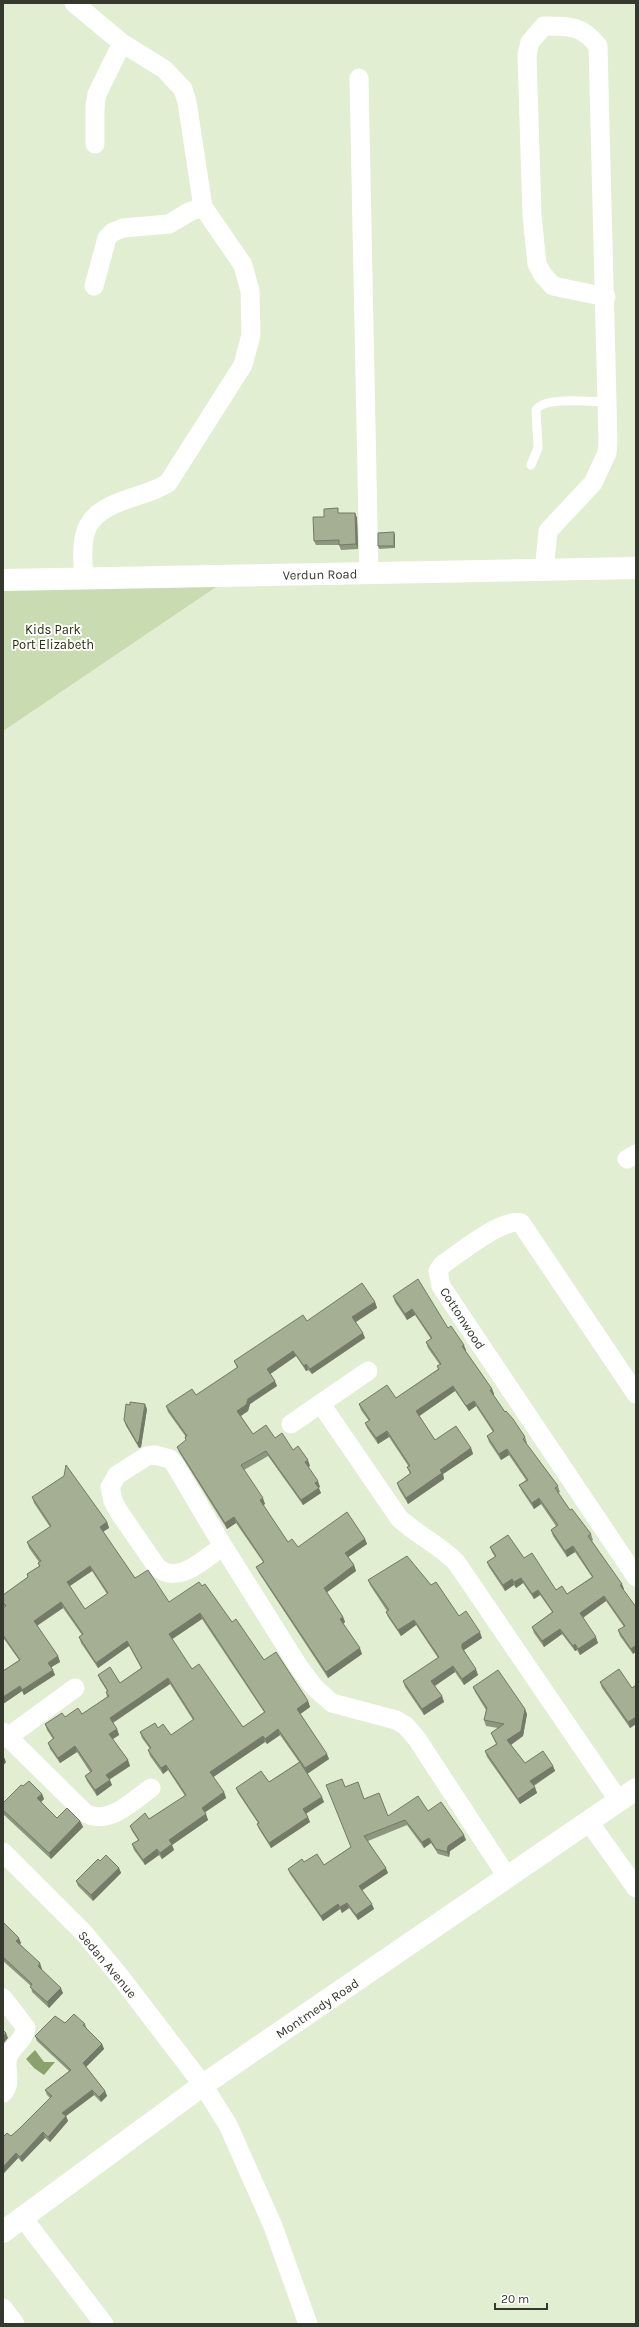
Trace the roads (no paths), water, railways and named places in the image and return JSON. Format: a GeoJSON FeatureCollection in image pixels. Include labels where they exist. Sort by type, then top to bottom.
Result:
{"type":"FeatureCollection","features":[{"type":"Feature","properties":{"kind":"street"},"geometry":{"type":"LineString","coordinates":[[74,3],[122,43],[164,69],[183,89],[187,102],[203,207],[243,265],[246,275],[252,316],[248,353],[235,378],[168,483],[159,489],[111,504],[96,515],[88,524],[84,535],[82,554],[84,579]]}},
{"type":"Feature","properties":{"kind":"street"},"geometry":{"type":"LineString","coordinates":[[544,571],[548,531],[593,483],[607,453],[608,402],[606,297],[598,46],[584,32],[572,26],[544,26],[530,42],[527,55],[532,215],[537,264],[543,275],[553,286],[606,297]]}},
{"type":"Feature","properties":{"kind":"street"},"geometry":{"type":"LineString","coordinates":[[95,144],[95,106],[97,94],[122,43]]}},
{"type":"Feature","properties":{"kind":"street"},"geometry":{"type":"LineString","coordinates":[[359,78],[369,574]]}},
{"type":"Feature","properties":{"kind":"street"},"geometry":{"type":"LineString","coordinates":[[94,286],[107,238],[113,232],[123,228],[169,224],[189,212],[203,207]]}},
{"type":"Feature","properties":{"kind":"street","name":"Verdun Road"},"geometry":{"type":"LineString","coordinates":[[3,580],[544,571],[636,568]]}},
{"type":"Feature","properties":{"kind":"street","name":"Cottonwood"},"geometry":{"type":"LineString","coordinates":[[636,1394],[521,1223],[512,1222],[500,1226],[442,1265],[438,1271],[441,1286],[636,1577]]}},
{"type":"Feature","properties":{"kind":"street"},"geometry":{"type":"LineString","coordinates":[[290,1424],[368,1371]]}},
{"type":"Feature","properties":{"kind":"street"},"geometry":{"type":"LineString","coordinates":[[321,1404],[399,1518],[409,1528],[442,1548],[456,1562],[627,1795]]}},
{"type":"Feature","properties":{"kind":"street"},"geometry":{"type":"LineString","coordinates":[[223,1546],[185,1571],[174,1575],[163,1573],[157,1567],[112,1501],[110,1487],[113,1481],[118,1475],[147,1456],[160,1455],[170,1459],[194,1494],[223,1546],[299,1668],[314,1687],[332,1703],[396,1720],[406,1726],[417,1739],[508,1878]]}},
{"type":"Feature","properties":{"kind":"street"},"geometry":{"type":"LineString","coordinates":[[75,1688],[5,1735],[85,1813],[92,1817],[99,1818],[115,1814],[151,1788]]}},
{"type":"Feature","properties":{"kind":"street","name":"Montmedy Road"},"geometry":{"type":"LineString","coordinates":[[3,2232],[203,2085],[590,1822],[627,1795]]}},
{"type":"Feature","properties":{"kind":"street"},"geometry":{"type":"LineString","coordinates":[[590,1822],[636,1888]]}},
{"type":"Feature","properties":{"kind":"street","name":"Sedan Avenue"},"geometry":{"type":"LineString","coordinates":[[3,1852],[84,1934],[122,1979],[203,2085],[228,2125],[273,2226],[308,2324]]}},
{"type":"Feature","properties":{"kind":"street"},"geometry":{"type":"LineString","coordinates":[[3,1998],[26,2028],[24,2036],[8,2059],[8,2084],[3,2093]]}},
{"type":"Feature","properties":{"kind":"street"},"geometry":{"type":"LineString","coordinates":[[23,2218],[104,2324]]}},
{"type":"Feature","properties":{"kind":"street"},"geometry":{"type":"LineString","coordinates":[[3,2308],[15,2324]]}},
{"type":"Feature","properties":{"kind":"lane"},"geometry":{"type":"LineString","coordinates":[[531,466],[538,448],[536,410],[538,406],[551,401],[608,402]]}},
{"type":"Feature","properties":{"kind":"park label","name":"Kids Park Port Elizabeth"},"geometry":{"type":"Point","coordinates":[53,636]}}]}
